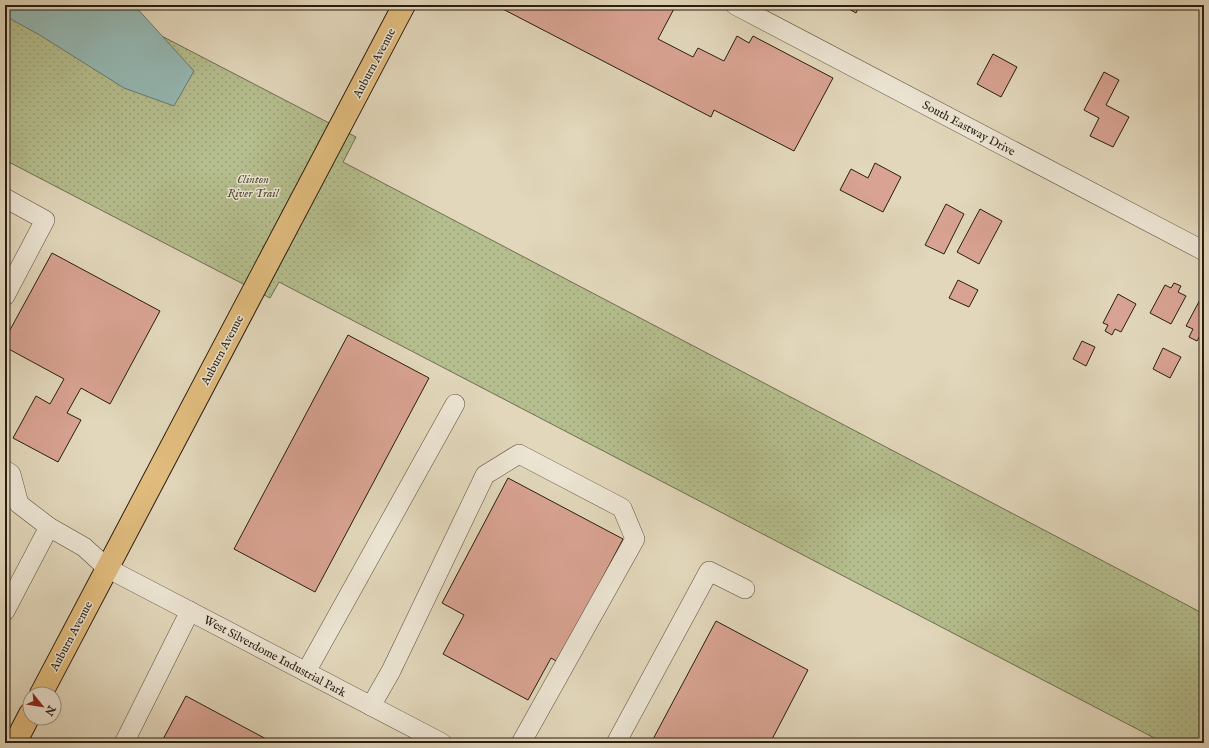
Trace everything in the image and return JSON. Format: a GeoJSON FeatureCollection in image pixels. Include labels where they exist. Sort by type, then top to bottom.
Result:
{"type":"FeatureCollection","features":[{"type":"Feature","properties":{"kind":"main road","name":"Auburn Avenue"},"geometry":{"type":"LineString","coordinates":[[45,686],[404,5]]}},
{"type":"Feature","properties":{"kind":"main road"},"geometry":{"type":"LineString","coordinates":[[15,743],[24,726]]}},
{"type":"Feature","properties":{"kind":"street","name":"South Eastway Drive"},"geometry":{"type":"LineString","coordinates":[[736,5],[1204,251]]}},
{"type":"Feature","properties":{"kind":"street"},"geometry":{"type":"LineString","coordinates":[[5,198],[46,220],[5,296]]}},
{"type":"Feature","properties":{"kind":"street"},"geometry":{"type":"LineString","coordinates":[[306,672],[455,404]]}},
{"type":"Feature","properties":{"kind":"street"},"geometry":{"type":"LineString","coordinates":[[371,706],[391,671],[485,475],[519,454],[622,508],[635,539],[521,743]]}},
{"type":"Feature","properties":{"kind":"street","name":"West Silverdome Industrial Park"},"geometry":{"type":"LineString","coordinates":[[5,470],[12,474],[19,504],[49,527],[84,547],[107,568],[442,743]]}},
{"type":"Feature","properties":{"kind":"street"},"geometry":{"type":"LineString","coordinates":[[5,611],[49,527]]}},
{"type":"Feature","properties":{"kind":"street"},"geometry":{"type":"LineString","coordinates":[[616,743],[709,571],[746,589]]}},
{"type":"Feature","properties":{"kind":"street"},"geometry":{"type":"LineString","coordinates":[[124,743],[190,611]]}},
{"type":"Feature","properties":{"kind":"green space","name":"Clinton River Trail"},"geometry":{"type":"Polygon","coordinates":[[[5,5],[102,5],[356,137],[343,162],[1204,614],[1204,743],[1164,743],[279,282],[270,298],[5,160],[5,5]]]}},
{"type":"Feature","properties":{"kind":"water"},"geometry":{"type":"Polygon","coordinates":[[[5,5],[134,5],[194,71],[174,106],[124,88],[38,34],[5,16],[5,5]]]}},
{"type":"Feature","properties":{"kind":"building"},"geometry":{"type":"Polygon","coordinates":[[[495,5],[676,5],[658,39],[693,57],[698,48],[724,61],[737,36],[749,43],[753,36],[833,78],[794,151],[714,110],[711,117],[495,5]]]}},
{"type":"Feature","properties":{"kind":"building"},"geometry":{"type":"Polygon","coordinates":[[[842,5],[860,5],[856,13],[842,5]]]}},
{"type":"Feature","properties":{"kind":"building"},"geometry":{"type":"Polygon","coordinates":[[[993,54],[1017,67],[1001,97],[977,84],[993,54]]]}},
{"type":"Feature","properties":{"kind":"building"},"geometry":{"type":"Polygon","coordinates":[[[1104,72],[1119,80],[1106,105],[1129,117],[1113,147],[1090,136],[1099,118],[1084,110],[1104,72]]]}},
{"type":"Feature","properties":{"kind":"building"},"geometry":{"type":"Polygon","coordinates":[[[875,163],[901,177],[883,212],[840,190],[851,169],[868,178],[875,163]]]}},
{"type":"Feature","properties":{"kind":"building"},"geometry":{"type":"Polygon","coordinates":[[[946,204],[964,214],[944,254],[925,245],[946,204]]]}},
{"type":"Feature","properties":{"kind":"building"},"geometry":{"type":"Polygon","coordinates":[[[980,209],[1002,221],[979,264],[957,252],[980,209]]]}},
{"type":"Feature","properties":{"kind":"building"},"geometry":{"type":"Polygon","coordinates":[[[52,253],[160,311],[110,404],[81,388],[67,413],[81,420],[58,462],[13,438],[36,396],[50,404],[64,379],[5,347],[5,339],[52,253]]]}},
{"type":"Feature","properties":{"kind":"building"},"geometry":{"type":"Polygon","coordinates":[[[958,280],[978,290],[969,307],[949,298],[958,280]]]}},
{"type":"Feature","properties":{"kind":"building"},"geometry":{"type":"Polygon","coordinates":[[[1174,283],[1181,286],[1178,292],[1186,296],[1171,324],[1150,313],[1165,285],[1171,288],[1174,283]]]}},
{"type":"Feature","properties":{"kind":"building"},"geometry":{"type":"Polygon","coordinates":[[[1118,294],[1136,304],[1121,332],[1115,329],[1112,335],[1105,331],[1108,325],[1103,323],[1118,294]]]}},
{"type":"Feature","properties":{"kind":"building"},"geometry":{"type":"Polygon","coordinates":[[[1202,296],[1204,297],[1204,335],[1201,334],[1197,341],[1189,337],[1193,329],[1186,326],[1202,296]]]}},
{"type":"Feature","properties":{"kind":"building"},"geometry":{"type":"Polygon","coordinates":[[[348,335],[429,378],[315,592],[234,549],[348,335]]]}},
{"type":"Feature","properties":{"kind":"building"},"geometry":{"type":"Polygon","coordinates":[[[1082,341],[1095,347],[1086,366],[1073,359],[1082,341]]]}},
{"type":"Feature","properties":{"kind":"building"},"geometry":{"type":"Polygon","coordinates":[[[1163,348],[1181,357],[1170,378],[1153,369],[1163,348]]]}},
{"type":"Feature","properties":{"kind":"building"},"geometry":{"type":"Polygon","coordinates":[[[508,478],[623,539],[558,662],[551,658],[528,700],[443,654],[464,615],[442,603],[508,478]]]}},
{"type":"Feature","properties":{"kind":"building"},"geometry":{"type":"Polygon","coordinates":[[[716,621],[808,670],[770,743],[651,743],[716,621]]]}},
{"type":"Feature","properties":{"kind":"building"},"geometry":{"type":"Polygon","coordinates":[[[186,696],[268,740],[267,743],[161,743],[186,696]]]}}]}
